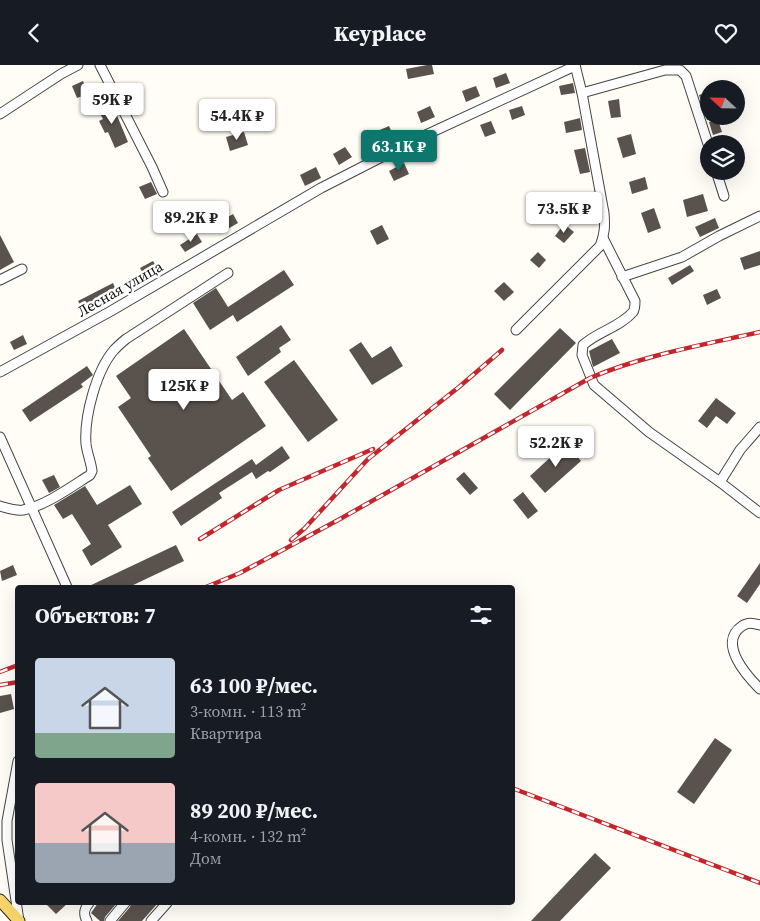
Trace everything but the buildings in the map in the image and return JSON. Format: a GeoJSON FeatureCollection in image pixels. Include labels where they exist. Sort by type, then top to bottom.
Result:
{"type":"FeatureCollection","features":[{"type":"Feature","properties":{"kind":"main road"},"geometry":{"type":"LineString","coordinates":[[0,900],[19,921]]}},
{"type":"Feature","properties":{"kind":"lane"},"geometry":{"type":"LineString","coordinates":[[0,115],[61,74],[78,65]]}},
{"type":"Feature","properties":{"kind":"lane"},"geometry":{"type":"LineString","coordinates":[[100,65],[163,192]]}},
{"type":"Feature","properties":{"kind":"lane"},"geometry":{"type":"LineString","coordinates":[[516,330],[600,246],[603,238],[605,228],[604,213],[582,93],[575,66]]}},
{"type":"Feature","properties":{"kind":"lane","name":"Лесная улица"},"geometry":{"type":"LineString","coordinates":[[0,372],[111,311],[322,188],[417,139],[575,66]]}},
{"type":"Feature","properties":{"kind":"lane"},"geometry":{"type":"LineString","coordinates":[[582,93],[653,69],[680,70],[686,76],[705,135]]}},
{"type":"Feature","properties":{"kind":"lane"},"geometry":{"type":"LineString","coordinates":[[719,180],[724,196]]}},
{"type":"Feature","properties":{"kind":"lane"},"geometry":{"type":"LineString","coordinates":[[622,277],[682,257],[760,216]]}},
{"type":"Feature","properties":{"kind":"lane"},"geometry":{"type":"LineString","coordinates":[[603,238],[635,301],[633,312],[583,345],[582,355],[594,385],[649,432],[760,513]]}},
{"type":"Feature","properties":{"kind":"lane"},"geometry":{"type":"LineString","coordinates":[[0,280],[22,269]]}},
{"type":"Feature","properties":{"kind":"lane"},"geometry":{"type":"LineString","coordinates":[[0,506],[17,510],[32,507],[67,490],[90,475],[92,471],[86,446],[86,425],[96,385],[103,367],[114,350],[126,339],[228,273]]}},
{"type":"Feature","properties":{"kind":"lane"},"geometry":{"type":"LineString","coordinates":[[720,482],[740,450],[760,427]]}},
{"type":"Feature","properties":{"kind":"lane"},"geometry":{"type":"LineString","coordinates":[[0,437],[66,585]]}},
{"type":"Feature","properties":{"kind":"lane"},"geometry":{"type":"LineString","coordinates":[[760,625],[750,623],[743,625],[734,636],[733,646],[739,664],[760,689]]}},
{"type":"Feature","properties":{"kind":"lane"},"geometry":{"type":"LineString","coordinates":[[15,777],[7,821],[10,863],[15,895]]}},
{"type":"Feature","properties":{"kind":"lane"},"geometry":{"type":"LineString","coordinates":[[17,905],[19,921]]}},
{"type":"Feature","properties":{"kind":"lane"},"geometry":{"type":"LineString","coordinates":[[87,921],[84,915],[88,905]]}},
{"type":"Feature","properties":{"kind":"lane"},"geometry":{"type":"LineString","coordinates":[[110,921],[123,905]]}},
{"type":"Feature","properties":{"kind":"lane"},"geometry":{"type":"LineString","coordinates":[[151,921],[165,905]]}},
{"type":"Feature","properties":{"kind":"railway"},"geometry":{"type":"LineString","coordinates":[[211,585],[240,573],[340,519],[590,378],[652,357],[760,332]]}},
{"type":"Feature","properties":{"kind":"railway"},"geometry":{"type":"LineString","coordinates":[[291,540],[305,528],[368,459],[459,387],[502,350]]}},
{"type":"Feature","properties":{"kind":"railway"},"geometry":{"type":"LineString","coordinates":[[200,539],[279,490],[373,449]]}},
{"type":"Feature","properties":{"kind":"railway"},"geometry":{"type":"LineString","coordinates":[[0,672],[15,666]]}},
{"type":"Feature","properties":{"kind":"railway"},"geometry":{"type":"LineString","coordinates":[[0,685],[15,682]]}},
{"type":"Feature","properties":{"kind":"railway"},"geometry":{"type":"LineString","coordinates":[[515,789],[760,883]]}}]}
